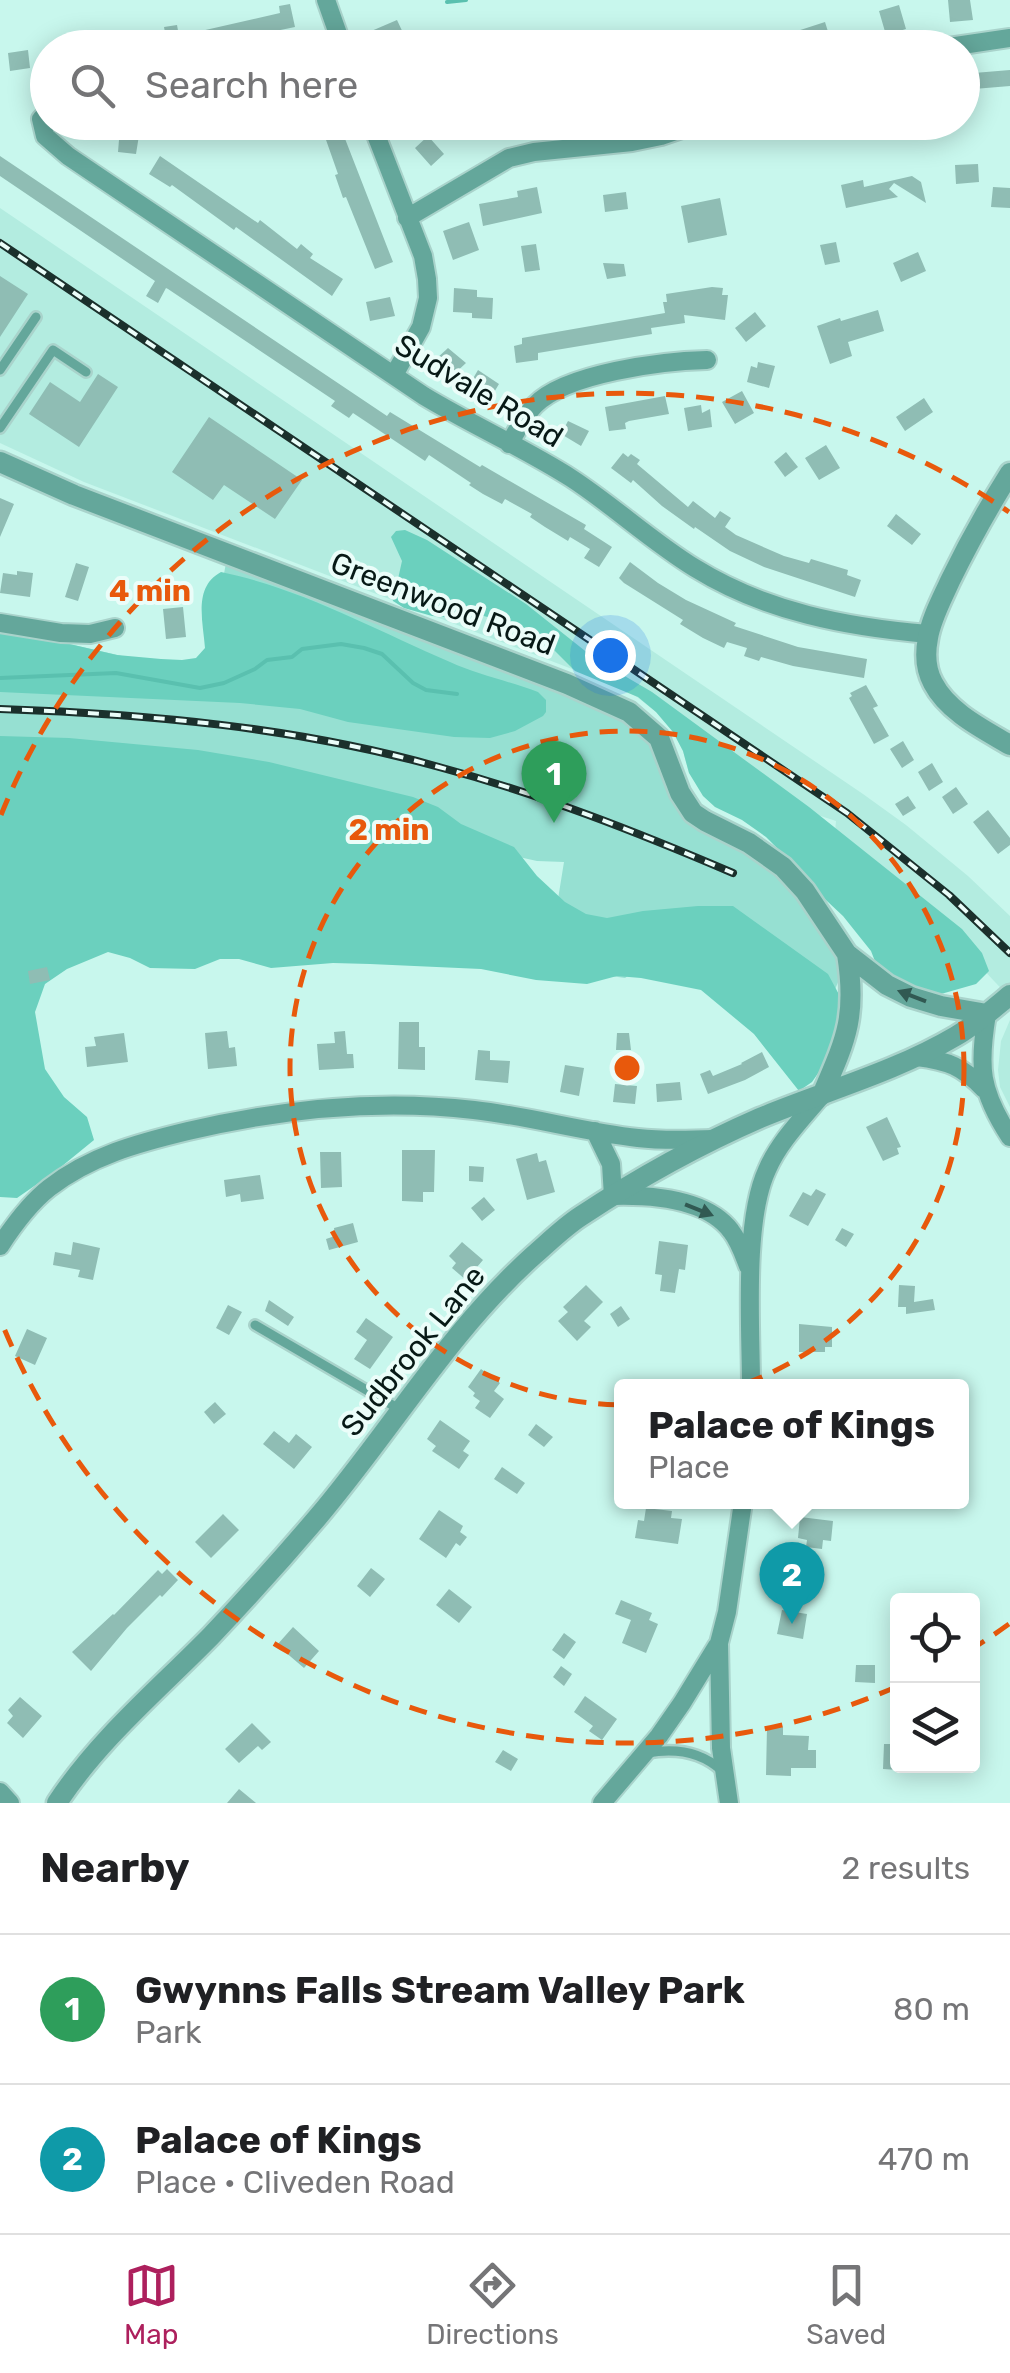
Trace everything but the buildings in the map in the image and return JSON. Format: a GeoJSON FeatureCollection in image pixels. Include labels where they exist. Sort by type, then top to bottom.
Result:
{"type":"FeatureCollection","features":[{"type":"Feature","properties":{"kind":"street"},"geometry":{"type":"LineString","coordinates":[[326,0],[337,30]]}},
{"type":"Feature","properties":{"kind":"street"},"geometry":{"type":"LineString","coordinates":[[980,42],[1010,38]]}},
{"type":"Feature","properties":{"kind":"street","name":"Sudvale Road"},"geometry":{"type":"LineString","coordinates":[[50,140],[448,410],[566,475],[696,569],[775,606],[846,625],[928,634]]}},
{"type":"Feature","properties":{"kind":"street"},"geometry":{"type":"LineString","coordinates":[[378,140],[423,256],[428,279],[421,327],[394,374]]}},
{"type":"Feature","properties":{"kind":"street"},"geometry":{"type":"LineString","coordinates":[[408,218],[509,158],[642,140]]}},
{"type":"Feature","properties":{"kind":"street"},"geometry":{"type":"LineString","coordinates":[[509,444],[536,403],[579,380],[680,360],[707,360]]}},
{"type":"Feature","properties":{"kind":"street","name":"Greenwood Road"},"geometry":{"type":"LineString","coordinates":[[0,462],[128,516],[567,684],[629,712],[659,738],[680,793],[693,813],[749,842],[783,867],[847,954],[887,985],[911,997],[987,1014]]}},
{"type":"Feature","properties":{"kind":"street"},"geometry":{"type":"LineString","coordinates":[[1010,473],[958,565],[928,634],[927,668],[942,696],[964,716],[1010,746]]}},
{"type":"Feature","properties":{"kind":"street"},"geometry":{"type":"LineString","coordinates":[[0,623],[90,634],[116,628]]}},
{"type":"Feature","properties":{"kind":"street"},"geometry":{"type":"LineString","coordinates":[[750,1379],[751,1274],[759,1193],[777,1151],[822,1095],[842,1048],[849,1026],[851,992],[847,954]]}},
{"type":"Feature","properties":{"kind":"street","name":"Sudbrook Lane"},"geometry":{"type":"LineString","coordinates":[[57,1803],[75,1775],[112,1733],[213,1634],[316,1519],[502,1284],[578,1218],[714,1140],[959,1035],[1008,996]]}},
{"type":"Feature","properties":{"kind":"street"},"geometry":{"type":"LineString","coordinates":[[987,1014],[981,1047],[984,1089],[1010,1137]]}},
{"type":"Feature","properties":{"kind":"street"},"geometry":{"type":"LineString","coordinates":[[917,1056],[958,1066],[984,1089]]}},
{"type":"Feature","properties":{"kind":"street"},"geometry":{"type":"LineString","coordinates":[[1,1244],[46,1190],[99,1158],[132,1145],[237,1119],[293,1111],[396,1106],[470,1109],[640,1138],[714,1140]]}},
{"type":"Feature","properties":{"kind":"street"},"geometry":{"type":"LineString","coordinates":[[595,1132],[611,1164],[613,1196],[655,1197],[713,1216],[728,1226],[739,1242],[751,1274]]}},
{"type":"Feature","properties":{"kind":"street"},"geometry":{"type":"LineString","coordinates":[[728,1803],[719,1715],[719,1643],[742,1509]]}},
{"type":"Feature","properties":{"kind":"street"},"geometry":{"type":"LineString","coordinates":[[602,1803],[682,1703],[719,1643]]}},
{"type":"Feature","properties":{"kind":"street"},"geometry":{"type":"LineString","coordinates":[[0,1792],[10,1803]]}},
{"type":"Feature","properties":{"kind":"lane"},"geometry":{"type":"LineString","coordinates":[[0,370],[36,318]]}},
{"type":"Feature","properties":{"kind":"lane"},"geometry":{"type":"LineString","coordinates":[[0,428],[52,350],[86,372]]}},
{"type":"Feature","properties":{"kind":"lane"},"geometry":{"type":"LineString","coordinates":[[255,1325],[401,1410]]}},
{"type":"Feature","properties":{"kind":"lane"},"geometry":{"type":"LineString","coordinates":[[644,1754],[678,1751],[700,1756],[724,1773]]}},
{"type":"Feature","properties":{"kind":"shaded area"},"geometry":{"type":"Polygon","coordinates":[[[0,208],[906,825],[1010,916],[1010,998],[980,966],[834,843],[836,821],[689,773],[673,732],[637,697],[84,482],[0,443],[0,208]]]}},
{"type":"Feature","properties":{"kind":"shaded area"},"geometry":{"type":"Polygon","coordinates":[[[405,530],[526,604],[594,658],[652,692],[809,807],[962,929],[982,953],[989,971],[976,984],[941,994],[906,988],[878,969],[871,951],[843,916],[766,837],[703,796],[673,732],[638,697],[575,671],[538,634],[518,625],[480,615],[432,616],[393,601],[391,593],[402,561],[391,537],[396,531],[405,530]]]}},
{"type":"Feature","properties":{"kind":"shaded area"},"geometry":{"type":"Polygon","coordinates":[[[226,563],[604,707],[640,729],[724,839],[777,871],[819,923],[844,968],[795,1085],[744,1021],[695,926],[625,978],[547,967],[564,862],[0,820],[0,633],[65,643],[205,675],[226,563]]]}},
{"type":"Feature","properties":{"kind":"shaded area"},"geometry":{"type":"Polygon","coordinates":[[[221,572],[280,588],[461,667],[538,692],[546,700],[546,712],[515,731],[490,738],[454,737],[348,722],[300,709],[240,703],[0,692],[0,633],[117,655],[196,658],[205,648],[203,596],[212,578],[221,572]]]}},
{"type":"Feature","properties":{"kind":"shaded area"},"geometry":{"type":"Polygon","coordinates":[[[0,736],[198,750],[269,762],[413,797],[514,847],[537,876],[565,902],[586,914],[607,918],[643,911],[733,906],[828,974],[843,1002],[828,1059],[812,1082],[799,1091],[754,1034],[701,990],[641,978],[617,976],[587,984],[536,980],[481,969],[333,963],[271,968],[239,959],[220,959],[195,969],[150,968],[108,952],[67,969],[45,984],[35,1012],[45,1069],[64,1097],[87,1117],[94,1140],[17,1198],[0,1197],[0,736]]]}},
{"type":"Feature","properties":{"kind":"shaded area"},"geometry":{"type":"Polygon","coordinates":[[[1010,1020],[1010,1107],[1000,1087],[998,1070],[1001,1041],[1010,1020]]]}},
{"type":"Feature","properties":{"kind":"waterway"},"geometry":{"type":"LineString","coordinates":[[447,2],[466,0]]}},
{"type":"Feature","properties":{"kind":"waterway"},"geometry":{"type":"LineString","coordinates":[[0,678],[116,673],[200,688],[224,683],[267,660],[292,657],[302,649],[341,644],[382,654],[426,690],[457,694]]}},
{"type":"Feature","properties":{"kind":"railway"},"geometry":{"type":"LineString","coordinates":[[0,243],[847,813],[949,895],[1010,953]]}},
{"type":"Feature","properties":{"kind":"railway"},"geometry":{"type":"LineString","coordinates":[[0,709],[221,725],[385,753],[551,802],[733,873]]}},
{"type":"Feature","properties":{"kind":"place","name":"Gwynns Falls Stream Valley Park"},"geometry":{"type":"Point","coordinates":[554,823]}},
{"type":"Feature","properties":{"kind":"place","name":"Palace of Kings"},"geometry":{"type":"Point","coordinates":[792,1624]}}]}
